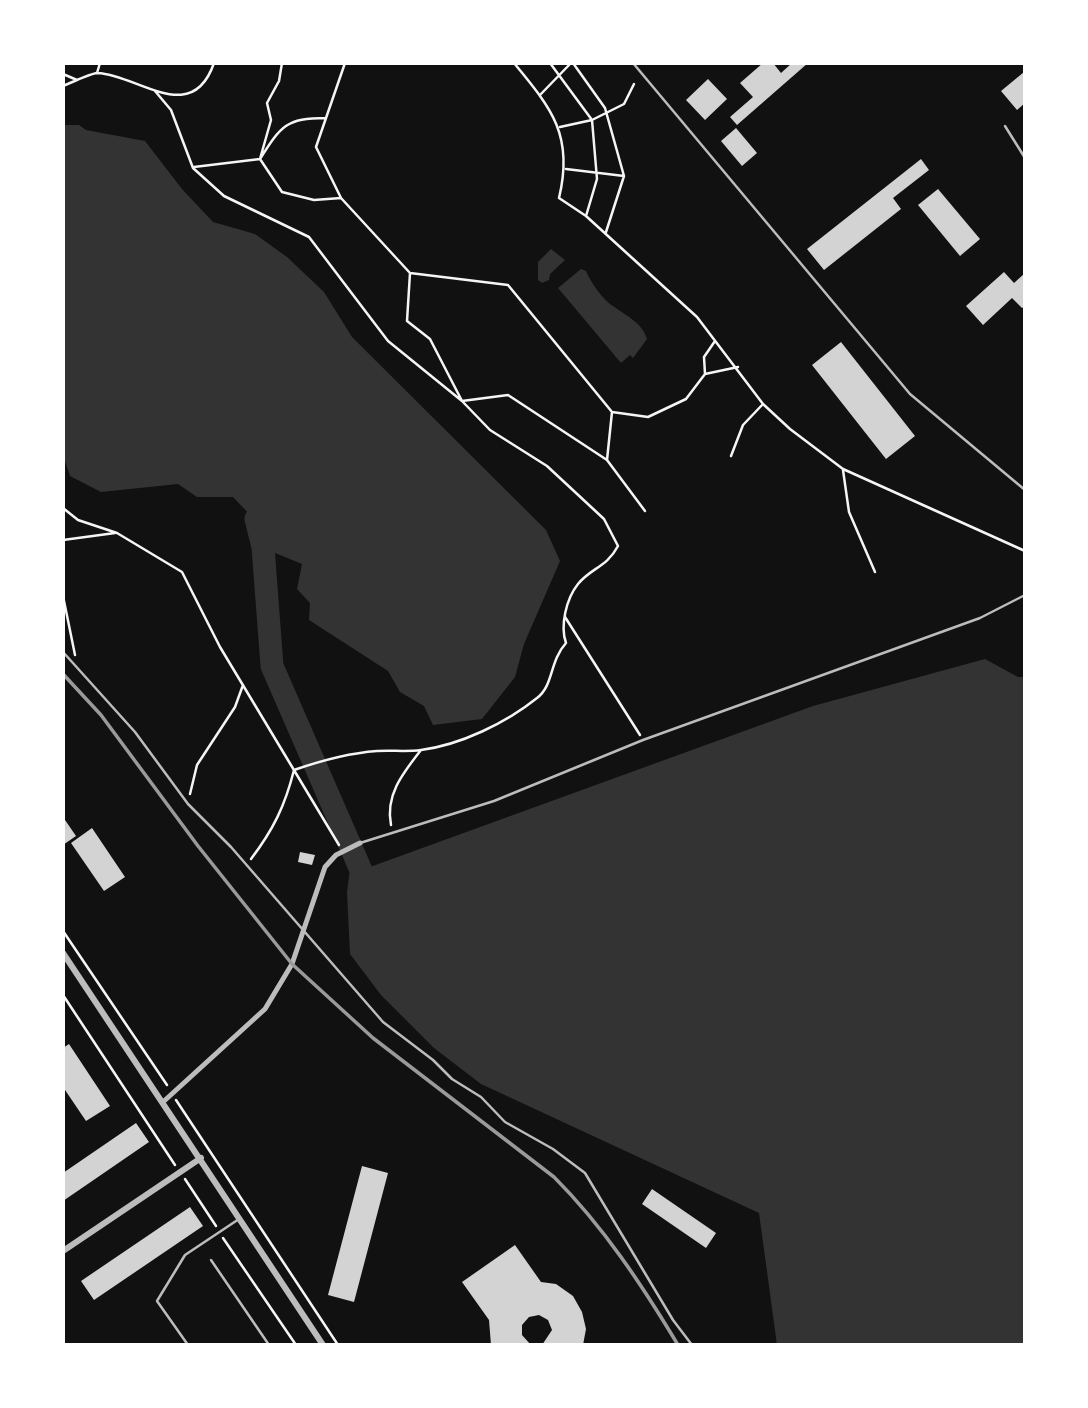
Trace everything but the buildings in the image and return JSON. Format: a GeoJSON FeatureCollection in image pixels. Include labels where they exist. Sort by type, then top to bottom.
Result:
{"type":"FeatureCollection","features":[{"type":"Feature","properties":{"kind":"street"},"geometry":{"type":"LineString","coordinates":[[163,1102],[265,1009],[288,975],[325,867],[330,859],[360,843]]}},
{"type":"Feature","properties":{"kind":"street"},"geometry":{"type":"LineString","coordinates":[[63,953],[323,1345]]}},
{"type":"Feature","properties":{"kind":"street"},"geometry":{"type":"LineString","coordinates":[[63,1251],[201,1158]]}},
{"type":"Feature","properties":{"kind":"lane"},"geometry":{"type":"LineString","coordinates":[[634,63],[910,394],[1025,490]]}},
{"type":"Feature","properties":{"kind":"lane"},"geometry":{"type":"LineString","coordinates":[[1005,126],[1025,158]]}},
{"type":"Feature","properties":{"kind":"lane"},"geometry":{"type":"LineString","coordinates":[[360,843],[494,801],[643,740],[887,654],[980,618],[1025,595]]}},
{"type":"Feature","properties":{"kind":"lane"},"geometry":{"type":"LineString","coordinates":[[63,652],[78,665],[135,732],[188,804],[246,865],[383,1021],[433,1060],[452,1079],[481,1097],[505,1122],[553,1149],[585,1174],[673,1320],[692,1345]]}},
{"type":"Feature","properties":{"kind":"lane"},"geometry":{"type":"LineString","coordinates":[[188,1345],[158,1301],[185,1255],[240,1218]]}},
{"type":"Feature","properties":{"kind":"lane"},"geometry":{"type":"LineString","coordinates":[[211,1260],[269,1345]]}},
{"type":"Feature","properties":{"kind":"path"},"geometry":{"type":"LineString","coordinates":[[97,73],[100,63]]}},
{"type":"Feature","properties":{"kind":"path"},"geometry":{"type":"LineString","coordinates":[[63,86],[97,73],[164,96],[187,93],[208,78],[214,63]]}},
{"type":"Feature","properties":{"kind":"path"},"geometry":{"type":"LineString","coordinates":[[282,63],[279,81],[267,103],[271,120],[260,159],[282,192],[314,200],[341,198]]}},
{"type":"Feature","properties":{"kind":"path"},"geometry":{"type":"LineString","coordinates":[[345,63],[316,147],[341,198],[410,273],[508,285],[612,412],[648,417],[686,398],[705,374],[738,367]]}},
{"type":"Feature","properties":{"kind":"path"},"geometry":{"type":"LineString","coordinates":[[514,63],[540,94],[559,127],[566,169],[559,198],[586,215],[697,317],[738,367],[763,404],[790,429],[843,468],[1025,551]]}},
{"type":"Feature","properties":{"kind":"path"},"geometry":{"type":"LineString","coordinates":[[550,63],[592,120],[597,173],[592,202],[586,215]]}},
{"type":"Feature","properties":{"kind":"path"},"geometry":{"type":"LineString","coordinates":[[540,94],[572,63],[583,73],[606,112],[624,176],[605,234]]}},
{"type":"Feature","properties":{"kind":"path"},"geometry":{"type":"LineString","coordinates":[[63,74],[77,80]]}},
{"type":"Feature","properties":{"kind":"path"},"geometry":{"type":"LineString","coordinates":[[559,127],[592,120],[624,104],[634,84]]}},
{"type":"Feature","properties":{"kind":"path"},"geometry":{"type":"LineString","coordinates":[[155,91],[171,110],[193,167],[224,196],[309,237],[388,341],[462,401],[490,430],[547,466],[604,519],[618,546],[611,560],[578,584],[561,629],[566,643],[551,665],[552,677],[539,698],[472,738],[421,750],[375,751],[318,762],[293,770]]}},
{"type":"Feature","properties":{"kind":"path"},"geometry":{"type":"LineString","coordinates":[[260,159],[278,130],[298,118],[326,118]]}},
{"type":"Feature","properties":{"kind":"path"},"geometry":{"type":"LineString","coordinates":[[193,167],[260,159]]}},
{"type":"Feature","properties":{"kind":"path"},"geometry":{"type":"LineString","coordinates":[[566,169],[624,176]]}},
{"type":"Feature","properties":{"kind":"path"},"geometry":{"type":"LineString","coordinates":[[410,273],[407,321],[430,339],[462,401]]}},
{"type":"Feature","properties":{"kind":"path"},"geometry":{"type":"LineString","coordinates":[[705,374],[704,357],[715,341]]}},
{"type":"Feature","properties":{"kind":"path"},"geometry":{"type":"LineString","coordinates":[[462,401],[508,395],[607,460],[645,511]]}},
{"type":"Feature","properties":{"kind":"path"},"geometry":{"type":"LineString","coordinates":[[731,456],[743,425],[763,404]]}},
{"type":"Feature","properties":{"kind":"path"},"geometry":{"type":"LineString","coordinates":[[607,460],[612,412]]}},
{"type":"Feature","properties":{"kind":"path"},"geometry":{"type":"LineString","coordinates":[[843,468],[849,512],[875,572]]}},
{"type":"Feature","properties":{"kind":"path"},"geometry":{"type":"LineString","coordinates":[[63,508],[78,520],[117,533],[182,572],[243,684],[342,851]]}},
{"type":"Feature","properties":{"kind":"path"},"geometry":{"type":"LineString","coordinates":[[63,540],[117,533]]}},
{"type":"Feature","properties":{"kind":"path"},"geometry":{"type":"LineString","coordinates":[[63,596],[78,665]]}},
{"type":"Feature","properties":{"kind":"path"},"geometry":{"type":"LineString","coordinates":[[565,617],[643,740]]}},
{"type":"Feature","properties":{"kind":"path"},"geometry":{"type":"LineString","coordinates":[[188,804],[197,765],[235,707],[243,684]]}},
{"type":"Feature","properties":{"kind":"path"},"geometry":{"type":"LineString","coordinates":[[391,833],[388,812],[390,799],[402,774],[421,750]]}},
{"type":"Feature","properties":{"kind":"path"},"geometry":{"type":"LineString","coordinates":[[246,865],[276,824],[284,807],[293,770]]}},
{"type":"Feature","properties":{"kind":"path"},"geometry":{"type":"LineString","coordinates":[[63,931],[338,1345]]}},
{"type":"Feature","properties":{"kind":"shaded area"},"geometry":{"type":"Polygon","coordinates":[[[63,125],[79,125],[86,130],[145,141],[182,189],[213,222],[255,234],[287,257],[324,292],[352,337],[546,530],[560,561],[524,644],[515,677],[482,719],[433,725],[424,706],[400,692],[388,671],[309,620],[310,603],[297,589],[302,564],[258,546],[253,518],[233,497],[197,497],[178,484],[101,492],[70,476],[63,455],[63,125]]]}},
{"type":"Feature","properties":{"kind":"shaded area"},"geometry":{"type":"Polygon","coordinates":[[[551,249],[565,260],[550,274],[549,280],[542,283],[538,280],[538,262],[551,249]]]}},
{"type":"Feature","properties":{"kind":"shaded area"},"geometry":{"type":"Polygon","coordinates":[[[581,269],[586,271],[609,303],[633,320],[645,333],[647,339],[633,358],[630,355],[621,363],[558,288],[581,269]]]}},
{"type":"Feature","properties":{"kind":"shaded area"},"geometry":{"type":"Polygon","coordinates":[[[985,659],[1018,677],[1025,677],[1025,1345],[777,1345],[759,1213],[481,1084],[434,1048],[381,995],[350,954],[347,892],[351,861],[356,857],[370,867],[813,706],[985,659]]]}},
{"type":"Feature","properties":{"kind":"waterway"},"geometry":{"type":"LineString","coordinates":[[256,519],[263,547],[272,666],[367,884]]}},
{"type":"Feature","properties":{"kind":"railway"},"geometry":{"type":"LineString","coordinates":[[63,674],[101,715],[198,846],[292,964],[373,1038],[554,1177],[589,1215],[621,1257],[678,1345]]}}]}
